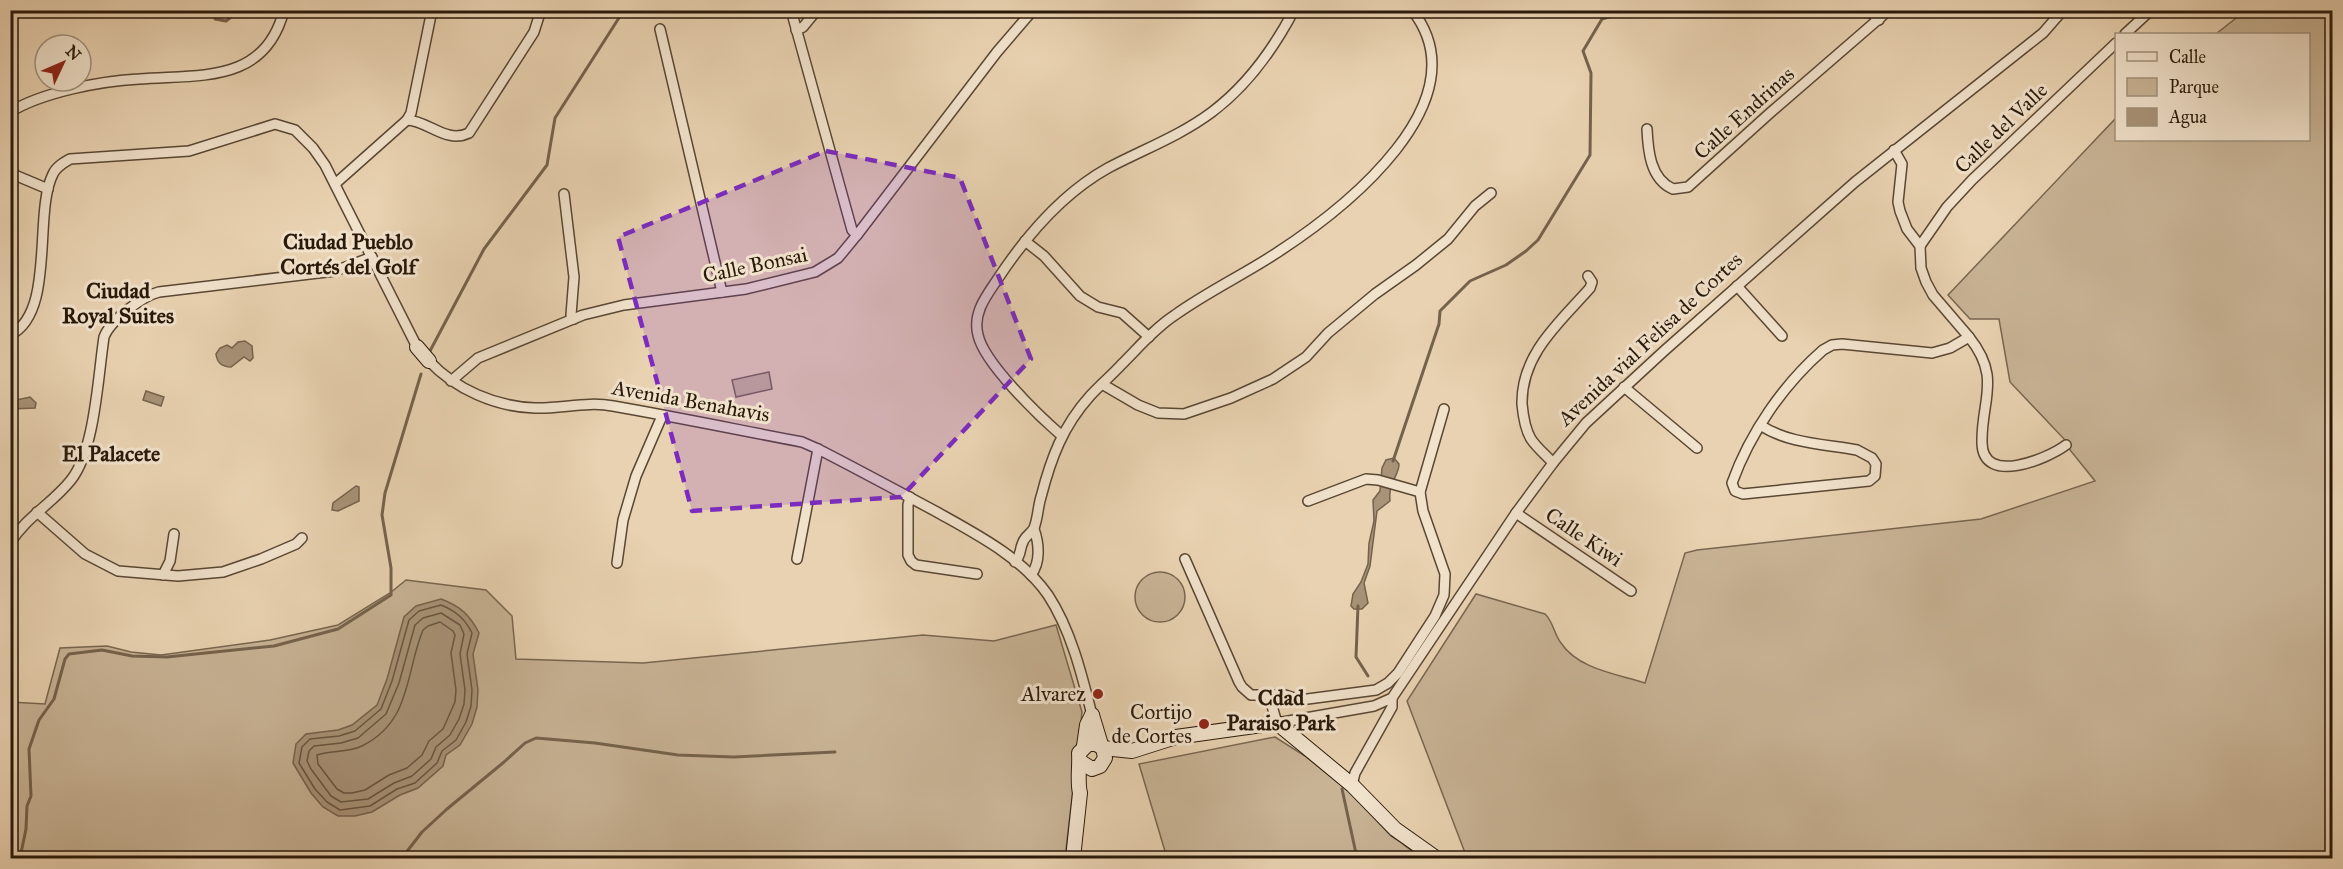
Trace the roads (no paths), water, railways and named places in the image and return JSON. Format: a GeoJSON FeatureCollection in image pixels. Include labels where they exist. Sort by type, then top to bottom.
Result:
{"type":"FeatureCollection","features":[{"type":"Feature","properties":{"kind":"street"},"geometry":{"type":"LineString","coordinates":[[10,112],[39,97],[116,81],[204,76],[231,70],[254,58],[263,49],[278,26],[284,10]]}},
{"type":"Feature","properties":{"kind":"street"},"geometry":{"type":"LineString","coordinates":[[335,183],[407,120],[411,113],[432,10]]}},
{"type":"Feature","properties":{"kind":"street"},"geometry":{"type":"LineString","coordinates":[[407,120],[416,120],[433,130],[457,138],[469,133],[534,32],[541,10]]}},
{"type":"Feature","properties":{"kind":"street"},"geometry":{"type":"LineString","coordinates":[[791,10],[852,230],[857,235]]}},
{"type":"Feature","properties":{"kind":"street"},"geometry":{"type":"LineString","coordinates":[[796,30],[803,27],[817,10]]}},
{"type":"Feature","properties":{"kind":"street","name":"Calle Bonsai"},"geometry":{"type":"LineString","coordinates":[[451,381],[478,358],[574,319],[624,305],[777,283],[815,272],[838,258],[997,52],[1033,10]]}},
{"type":"Feature","properties":{"kind":"street"},"geometry":{"type":"LineString","coordinates":[[1061,435],[1018,394],[985,352],[978,336],[978,311],[1008,264],[1050,213],[1106,169],[1211,112],[1254,73],[1268,56],[1294,10]]}},
{"type":"Feature","properties":{"kind":"street"},"geometry":{"type":"LineString","coordinates":[[1031,575],[1036,569],[1038,542],[1034,529],[1040,498],[1061,435],[1081,407],[1149,337],[1181,310],[1277,253],[1348,200],[1377,173],[1407,133],[1429,90],[1431,52],[1425,31],[1412,10]]}},
{"type":"Feature","properties":{"kind":"street"},"geometry":{"type":"LineString","coordinates":[[1868,10],[1879,20]]}},
{"type":"Feature","properties":{"kind":"street","name":"Calle Endrinas"},"geometry":{"type":"LineString","coordinates":[[1647,129],[1651,161],[1661,181],[1673,189],[1688,187],[1770,112],[1889,10]]}},
{"type":"Feature","properties":{"kind":"street"},"geometry":{"type":"LineString","coordinates":[[2049,10],[2056,19]]}},
{"type":"Feature","properties":{"kind":"street","name":"Avenida vial Felisa de Cortes"},"geometry":{"type":"LineString","coordinates":[[1352,785],[1355,774],[1392,707],[1392,698],[1516,513],[1586,423],[1737,286],[1894,150],[2043,33],[2063,10]]}},
{"type":"Feature","properties":{"kind":"street"},"geometry":{"type":"LineString","coordinates":[[2127,33],[2151,10]]}},
{"type":"Feature","properties":{"kind":"street"},"geometry":{"type":"LineString","coordinates":[[660,29],[722,292]]}},
{"type":"Feature","properties":{"kind":"street","name":"Calle del Valle"},"geometry":{"type":"LineString","coordinates":[[1920,246],[1947,207],[1972,180],[2115,44]]}},
{"type":"Feature","properties":{"kind":"street","name":"Avenida Benahavis"},"geometry":{"type":"LineString","coordinates":[[10,335],[17,332],[29,316],[39,284],[48,189],[53,173],[60,165],[70,159],[189,151],[275,124],[295,130],[313,148],[335,183],[417,347],[451,381],[482,397],[507,404],[534,408],[610,405],[801,442],[818,448],[971,532],[1031,575],[1048,596],[1081,672],[1101,757]]}},
{"type":"Feature","properties":{"kind":"street"},"geometry":{"type":"LineString","coordinates":[[1894,150],[1902,164],[1898,202],[1900,211],[1907,229],[1920,246],[1921,268],[1929,289],[1969,337],[1984,361],[1989,390],[1982,443],[1988,459],[2002,468],[2010,468],[2053,453],[2066,445]]}},
{"type":"Feature","properties":{"kind":"street"},"geometry":{"type":"LineString","coordinates":[[10,173],[48,189]]}},
{"type":"Feature","properties":{"kind":"street"},"geometry":{"type":"LineString","coordinates":[[1102,384],[1120,396],[1158,413],[1184,414],[1231,398],[1273,379],[1306,357],[1328,333],[1448,239],[1475,206],[1491,193]]}},
{"type":"Feature","properties":{"kind":"street"},"geometry":{"type":"LineString","coordinates":[[564,194],[574,277],[572,315],[574,319]]}},
{"type":"Feature","properties":{"kind":"street"},"geometry":{"type":"LineString","coordinates":[[1026,241],[1044,256],[1080,296],[1098,307],[1122,313],[1149,337]]}},
{"type":"Feature","properties":{"kind":"street"},"geometry":{"type":"LineString","coordinates":[[10,543],[20,527],[72,479],[85,455],[104,337],[111,325],[136,303],[152,293],[334,271],[372,257]]}},
{"type":"Feature","properties":{"kind":"street"},"geometry":{"type":"LineString","coordinates":[[1553,463],[1531,439],[1526,427],[1523,412],[1524,381],[1537,349],[1590,288],[1592,282],[1588,276]]}},
{"type":"Feature","properties":{"kind":"street"},"geometry":{"type":"LineString","coordinates":[[1737,286],[1782,336]]}},
{"type":"Feature","properties":{"kind":"street"},"geometry":{"type":"LineString","coordinates":[[1760,425],[1778,435],[1799,441],[1857,450],[1872,458],[1876,464],[1875,476],[1866,482],[1737,493],[1732,483],[1760,425],[1801,371],[1832,345],[1852,344],[1932,353],[1950,348],[1969,337]]}},
{"type":"Feature","properties":{"kind":"street"},"geometry":{"type":"LineString","coordinates":[[1624,387],[1697,448]]}},
{"type":"Feature","properties":{"kind":"street"},"geometry":{"type":"LineString","coordinates":[[1185,559],[1242,687],[1251,695],[1270,700],[1285,695],[1300,700],[1376,690],[1398,673],[1435,616],[1444,595],[1445,574],[1423,511],[1420,492],[1444,409]]}},
{"type":"Feature","properties":{"kind":"street"},"geometry":{"type":"LineString","coordinates":[[617,562],[623,520],[636,476],[662,416]]}},
{"type":"Feature","properties":{"kind":"street"},"geometry":{"type":"LineString","coordinates":[[796,559],[818,448]]}},
{"type":"Feature","properties":{"kind":"street"},"geometry":{"type":"LineString","coordinates":[[1308,501],[1366,479],[1378,480],[1420,492]]}},
{"type":"Feature","properties":{"kind":"street"},"geometry":{"type":"LineString","coordinates":[[910,497],[908,555],[911,561],[916,565],[977,574]]}},
{"type":"Feature","properties":{"kind":"street"},"geometry":{"type":"LineString","coordinates":[[37,512],[85,554],[118,571],[178,576],[223,572],[296,544],[302,538]]}},
{"type":"Feature","properties":{"kind":"street","name":"Calle Kiwi"},"geometry":{"type":"LineString","coordinates":[[1516,513],[1631,591]]}},
{"type":"Feature","properties":{"kind":"street"},"geometry":{"type":"LineString","coordinates":[[1015,562],[1021,555],[1023,542],[1034,529]]}},
{"type":"Feature","properties":{"kind":"street"},"geometry":{"type":"LineString","coordinates":[[163,575],[170,561],[174,534]]}},
{"type":"Feature","properties":{"kind":"street"},"geometry":{"type":"LineString","coordinates":[[1081,762],[1088,768],[1101,757],[1125,756],[1132,751],[1176,737],[1374,706],[1392,698]]}},
{"type":"Feature","properties":{"kind":"street"},"geometry":{"type":"LineString","coordinates":[[1270,700],[1277,723],[1352,785],[1395,829],[1436,858]]}},
{"type":"Feature","properties":{"kind":"street","name":"Avenida Benahavis"},"geometry":{"type":"LineString","coordinates":[[1084,746],[1087,725],[1092,715]]}},
{"type":"Feature","properties":{"kind":"street"},"geometry":{"type":"LineString","coordinates":[[1073,858],[1080,794],[1079,753],[1084,746],[1092,743],[1101,757]]}},
{"type":"Feature","properties":{"kind":"street"},"geometry":{"type":"LineString","coordinates":[[1080,794],[1101,757]]}},
{"type":"Feature","properties":{"kind":"water"},"geometry":{"type":"Polygon","coordinates":[[[245,341],[252,346],[253,358],[250,361],[244,357],[231,367],[219,362],[216,354],[220,348],[227,345],[232,348],[238,342],[245,341]]]}},
{"type":"Feature","properties":{"kind":"water"},"geometry":{"type":"Polygon","coordinates":[[[146,391],[164,397],[161,406],[143,400],[146,391]]]}},
{"type":"Feature","properties":{"kind":"water"},"geometry":{"type":"Polygon","coordinates":[[[30,397],[36,403],[35,408],[11,409],[11,401],[30,397]]]}},
{"type":"Feature","properties":{"kind":"water"},"geometry":{"type":"Polygon","coordinates":[[[1394,458],[1399,468],[1391,489],[1390,501],[1377,511],[1370,566],[1364,583],[1368,603],[1362,609],[1354,609],[1351,606],[1353,594],[1368,564],[1369,543],[1374,521],[1373,500],[1380,491],[1382,468],[1386,460],[1394,458]]]}},
{"type":"Feature","properties":{"kind":"water"},"geometry":{"type":"Polygon","coordinates":[[[356,486],[359,487],[359,501],[338,511],[332,510],[333,503],[356,486]]]}},
{"type":"Feature","properties":{"kind":"water"},"geometry":{"type":"Polygon","coordinates":[[[441,599],[464,612],[479,633],[473,654],[478,690],[477,707],[472,724],[460,745],[446,755],[443,766],[418,788],[400,795],[372,812],[355,816],[338,816],[323,807],[311,793],[293,763],[296,744],[306,734],[338,730],[352,725],[377,705],[387,679],[404,617],[416,606],[441,599]]]}},
{"type":"Feature","properties":{"kind":"waterway"},"geometry":{"type":"LineString","coordinates":[[215,19],[226,21],[240,10]]}},
{"type":"Feature","properties":{"kind":"waterway"},"geometry":{"type":"LineString","coordinates":[[430,351],[484,249],[547,165],[555,118],[624,10]]}},
{"type":"Feature","properties":{"kind":"waterway"},"geometry":{"type":"LineString","coordinates":[[1393,461],[1439,324],[1440,311],[1470,281],[1506,265],[1538,240],[1590,155],[1591,73],[1583,51],[1602,19],[1632,10]]}},
{"type":"Feature","properties":{"kind":"waterway"},"geometry":{"type":"LineString","coordinates":[[20,858],[26,829],[27,806],[31,796],[29,749],[39,720],[54,699],[65,659],[69,654],[102,650],[132,656],[167,657],[274,646],[338,629],[391,595],[391,568],[382,515],[385,493],[421,374]]}},
{"type":"Feature","properties":{"kind":"waterway"},"geometry":{"type":"LineString","coordinates":[[1358,606],[1356,657],[1368,676]]}},
{"type":"Feature","properties":{"kind":"waterway"},"geometry":{"type":"LineString","coordinates":[[398,858],[405,854],[422,832],[447,809],[525,743],[536,738],[595,743],[678,755],[734,757],[835,752]]}},
{"type":"Feature","properties":{"kind":"waterway"},"geometry":{"type":"LineString","coordinates":[[1342,789],[1357,858]]}},
{"type":"Feature","properties":{"kind":"waterway"},"geometry":{"type":"LineString","coordinates":[[1404,844],[1423,858]]}},
{"type":"Feature","properties":{"kind":"place","name":"Alvarez"},"geometry":{"type":"Point","coordinates":[1098,694]}},
{"type":"Feature","properties":{"kind":"place","name":"Cortijo de Cortes"},"geometry":{"type":"Point","coordinates":[1204,724]}},
{"type":"Feature","properties":{"kind":"district","name":"Ciudad Pueblo Cortés del Golf"},"geometry":{"type":"Point","coordinates":[348,254]}},
{"type":"Feature","properties":{"kind":"district","name":"Ciudad Royal Suites"},"geometry":{"type":"Point","coordinates":[118,302]}},
{"type":"Feature","properties":{"kind":"district","name":"El Palacete"},"geometry":{"type":"Point","coordinates":[111,453]}},
{"type":"Feature","properties":{"kind":"district","name":"Cdad Paraiso Park"},"geometry":{"type":"Point","coordinates":[1281,710]}}]}
